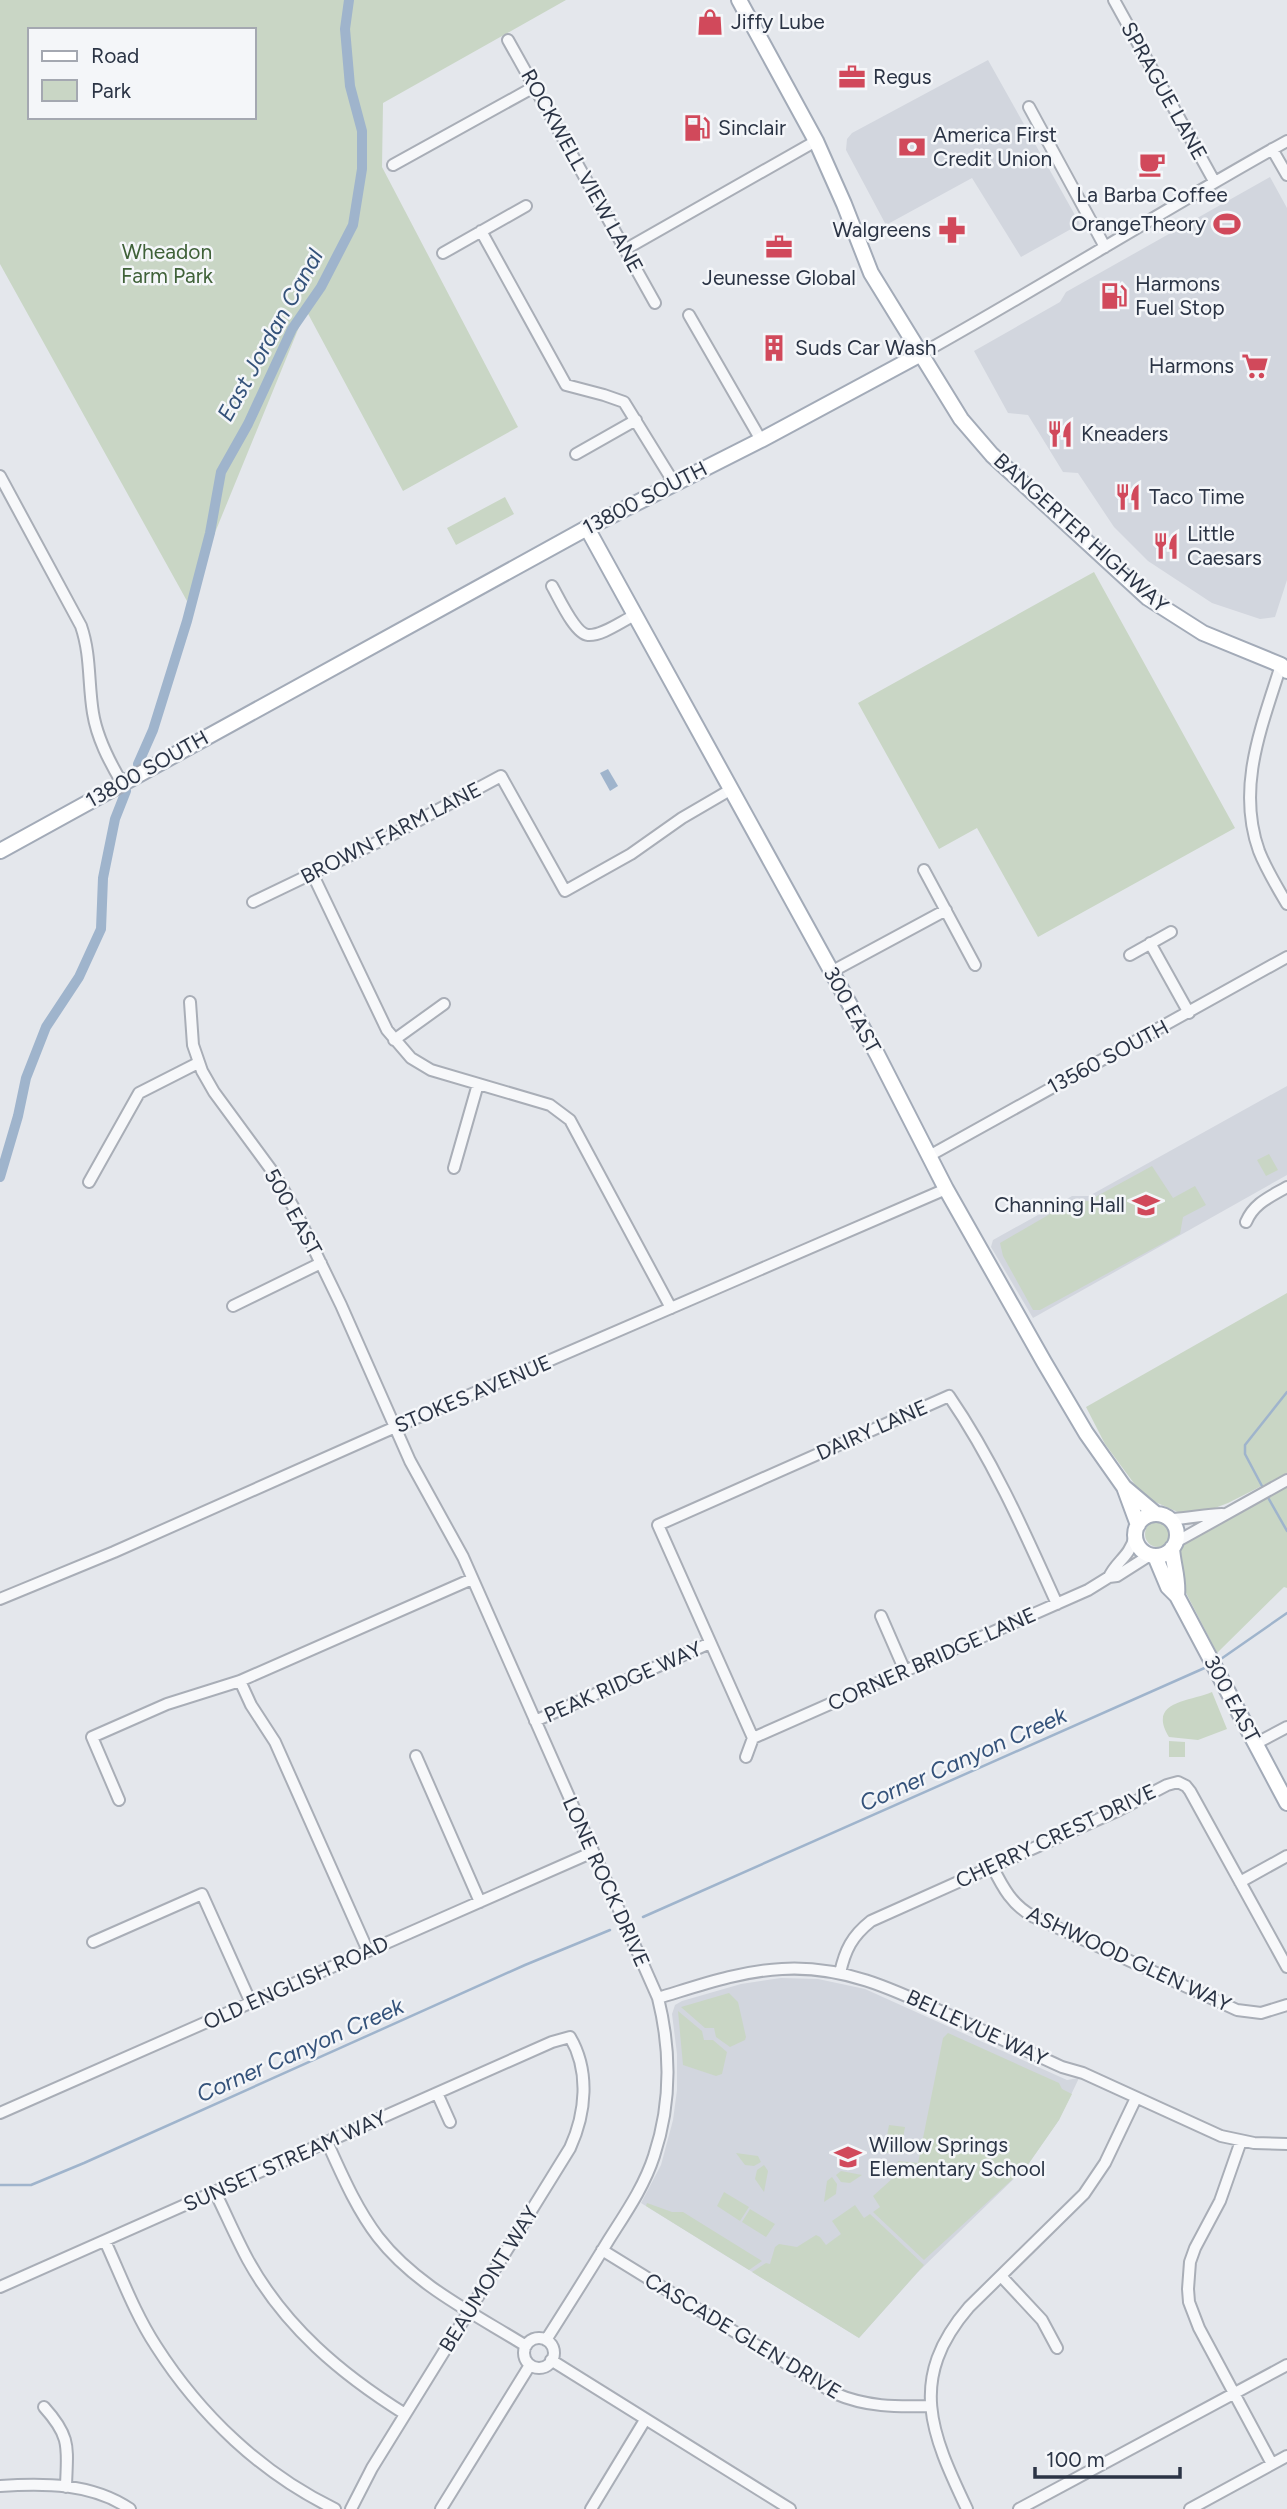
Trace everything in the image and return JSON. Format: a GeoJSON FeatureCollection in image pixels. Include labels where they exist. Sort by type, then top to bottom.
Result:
{"type":"FeatureCollection","features":[{"type":"Feature","properties":{"kind":"main road","name":"BANGERTER HIGHWAY"},"geometry":{"type":"LineString","coordinates":[[739,0],[816,141],[845,204],[871,273],[919,355],[961,419],[992,455],[1148,598],[1203,633],[1285,667]]}},
{"type":"Feature","properties":{"kind":"main road","name":"13800 SOUTH"},"geometry":{"type":"LineString","coordinates":[[0,850],[587,528],[761,440],[919,355]]}},
{"type":"Feature","properties":{"kind":"main road","name":"300 EAST"},"geometry":{"type":"LineString","coordinates":[[587,528],[831,972],[946,1189],[1086,1433],[1124,1487],[1156,1514]]}},
{"type":"Feature","properties":{"kind":"main road","name":"300 EAST"},"geometry":{"type":"LineString","coordinates":[[1124,1487],[1137,1530]]}},
{"type":"Feature","properties":{"kind":"main road"},"geometry":{"type":"LineString","coordinates":[[1156,1514],[1171,1519],[1177,1530],[1174,1545],[1165,1554],[1152,1555],[1139,1547],[1137,1530],[1146,1516],[1156,1514]]}},
{"type":"Feature","properties":{"kind":"main road","name":"300 EAST"},"geometry":{"type":"LineString","coordinates":[[1174,1545],[1177,1596]]}},
{"type":"Feature","properties":{"kind":"main road","name":"300 EAST"},"geometry":{"type":"LineString","coordinates":[[1152,1555],[1168,1587],[1177,1596],[1287,1803]]}},
{"type":"Feature","properties":{"kind":"street","name":"SPRAGUE LANE"},"geometry":{"type":"LineString","coordinates":[[1114,0],[1214,181]]}},
{"type":"Feature","properties":{"kind":"street","name":"ROCKWELL VIEW LANE"},"geometry":{"type":"LineString","coordinates":[[508,40],[655,303]]}},
{"type":"Feature","properties":{"kind":"street"},"geometry":{"type":"LineString","coordinates":[[393,165],[534,87]]}},
{"type":"Feature","properties":{"kind":"street"},"geometry":{"type":"LineString","coordinates":[[1029,107],[1105,247]]}},
{"type":"Feature","properties":{"kind":"street"},"geometry":{"type":"LineString","coordinates":[[625,249],[816,141]]}},
{"type":"Feature","properties":{"kind":"street","name":"13800 SOUTH"},"geometry":{"type":"LineString","coordinates":[[919,355],[1023,297],[1214,181],[1287,141]]}},
{"type":"Feature","properties":{"kind":"street"},"geometry":{"type":"LineString","coordinates":[[1272,149],[1287,175]]}},
{"type":"Feature","properties":{"kind":"street"},"geometry":{"type":"LineString","coordinates":[[443,253],[526,206]]}},
{"type":"Feature","properties":{"kind":"street"},"geometry":{"type":"LineString","coordinates":[[481,232],[566,385],[624,402],[674,483]]}},
{"type":"Feature","properties":{"kind":"street"},"geometry":{"type":"LineString","coordinates":[[689,315],[761,440]]}},
{"type":"Feature","properties":{"kind":"street"},"geometry":{"type":"LineString","coordinates":[[576,454],[636,420]]}},
{"type":"Feature","properties":{"kind":"street"},"geometry":{"type":"LineString","coordinates":[[0,477],[81,626],[88,651],[93,716],[100,742],[122,783]]}},
{"type":"Feature","properties":{"kind":"street"},"geometry":{"type":"LineString","coordinates":[[552,586],[578,632],[588,635],[601,632],[635,615]]}},
{"type":"Feature","properties":{"kind":"street"},"geometry":{"type":"LineString","coordinates":[[1285,667],[1252,761],[1250,798],[1259,850],[1287,904]]}},
{"type":"Feature","properties":{"kind":"street","name":"BROWN FARM LANE"},"geometry":{"type":"LineString","coordinates":[[253,902],[406,828],[501,776],[565,891],[631,854],[682,818],[730,790]]}},
{"type":"Feature","properties":{"kind":"street"},"geometry":{"type":"LineString","coordinates":[[924,870],[975,965]]}},
{"type":"Feature","properties":{"kind":"street"},"geometry":{"type":"LineString","coordinates":[[312,873],[382,1020],[402,1050],[421,1065],[550,1105],[570,1120],[671,1308]]}},
{"type":"Feature","properties":{"kind":"street"},"geometry":{"type":"LineString","coordinates":[[831,972],[946,910]]}},
{"type":"Feature","properties":{"kind":"street"},"geometry":{"type":"LineString","coordinates":[[1130,955],[1171,932]]}},
{"type":"Feature","properties":{"kind":"street"},"geometry":{"type":"LineString","coordinates":[[1150,943],[1189,1013]]}},
{"type":"Feature","properties":{"kind":"street","name":"13560 SOUTH"},"geometry":{"type":"LineString","coordinates":[[929,1156],[1287,957]]}},
{"type":"Feature","properties":{"kind":"street","name":"500 EAST"},"geometry":{"type":"LineString","coordinates":[[190,1002],[191,1035],[198,1063],[209,1085],[275,1175],[295,1210],[395,1427]]}},
{"type":"Feature","properties":{"kind":"street"},"geometry":{"type":"LineString","coordinates":[[394,1040],[443,1004]]}},
{"type":"Feature","properties":{"kind":"street"},"geometry":{"type":"LineString","coordinates":[[89,1182],[139,1093],[198,1063]]}},
{"type":"Feature","properties":{"kind":"street"},"geometry":{"type":"LineString","coordinates":[[454,1168],[478,1084]]}},
{"type":"Feature","properties":{"kind":"street"},"geometry":{"type":"LineString","coordinates":[[1246,1222],[1261,1202],[1287,1187]]}},
{"type":"Feature","properties":{"kind":"street","name":"STOKES AVENUE"},"geometry":{"type":"LineString","coordinates":[[0,1599],[114,1552],[395,1427],[946,1189]]}},
{"type":"Feature","properties":{"kind":"street"},"geometry":{"type":"LineString","coordinates":[[233,1306],[321,1263]]}},
{"type":"Feature","properties":{"kind":"street","name":"DAIRY LANE"},"geometry":{"type":"LineString","coordinates":[[710,1643],[658,1525],[948,1396],[962,1415],[1012,1505],[1057,1604]]}},
{"type":"Feature","properties":{"kind":"street","name":"LONE ROCK DRIVE"},"geometry":{"type":"LineString","coordinates":[[395,1427],[410,1461],[453,1536],[472,1578],[658,1998],[664,2027],[667,2092],[662,2124],[649,2171],[546,2340]]}},
{"type":"Feature","properties":{"kind":"street"},"geometry":{"type":"LineString","coordinates":[[1174,1545],[1212,1524],[1222,1514],[1287,1480]]}},
{"type":"Feature","properties":{"kind":"street"},"geometry":{"type":"LineString","coordinates":[[1171,1519],[1222,1514]]}},
{"type":"Feature","properties":{"kind":"street","name":"CORNER BRIDGE LANE"},"geometry":{"type":"LineString","coordinates":[[1109,1577],[1112,1570],[1128,1556],[1137,1530]]}},
{"type":"Feature","properties":{"kind":"street","name":"CORNER BRIDGE LANE"},"geometry":{"type":"LineString","coordinates":[[753,1738],[1088,1590],[1152,1555]]}},
{"type":"Feature","properties":{"kind":"street"},"geometry":{"type":"LineString","coordinates":[[119,1800],[92,1737],[167,1704],[240,1681],[472,1578]]}},
{"type":"Feature","properties":{"kind":"street"},"geometry":{"type":"LineString","coordinates":[[881,1616],[905,1671]]}},
{"type":"Feature","properties":{"kind":"street"},"geometry":{"type":"LineString","coordinates":[[710,1643],[753,1738],[746,1757]]}},
{"type":"Feature","properties":{"kind":"street","name":"PEAK RIDGE WAY"},"geometry":{"type":"LineString","coordinates":[[535,1721],[710,1643]]}},
{"type":"Feature","properties":{"kind":"street"},"geometry":{"type":"LineString","coordinates":[[240,1681],[251,1705],[275,1742],[368,1951]]}},
{"type":"Feature","properties":{"kind":"street"},"geometry":{"type":"LineString","coordinates":[[1255,1744],[1287,1727]]}},
{"type":"Feature","properties":{"kind":"street"},"geometry":{"type":"LineString","coordinates":[[416,1756],[480,1902]]}},
{"type":"Feature","properties":{"kind":"street","name":"CHERRY CREST DRIVE"},"geometry":{"type":"LineString","coordinates":[[841,1973],[847,1948],[856,1934],[871,1921],[1178,1782],[1188,1788],[1287,1967]]}},
{"type":"Feature","properties":{"kind":"street","name":"OLD ENGLISH ROAD"},"geometry":{"type":"LineString","coordinates":[[0,2113],[593,1852]]}},
{"type":"Feature","properties":{"kind":"street"},"geometry":{"type":"LineString","coordinates":[[1240,1882],[1287,1856]]}},
{"type":"Feature","properties":{"kind":"street","name":"ASHWOOD GLEN WAY"},"geometry":{"type":"LineString","coordinates":[[992,1867],[1008,1896],[1019,1908],[1034,1917],[1237,2010],[1261,2013],[1287,2005]]}},
{"type":"Feature","properties":{"kind":"street"},"geometry":{"type":"LineString","coordinates":[[93,1942],[202,1894],[251,2003]]}},
{"type":"Feature","properties":{"kind":"street","name":"BELLEVUE WAY"},"geometry":{"type":"LineString","coordinates":[[658,1998],[752,1972],[802,1968],[841,1973],[895,1990],[1212,2133],[1241,2141],[1287,2144]]}},
{"type":"Feature","properties":{"kind":"street","name":"SUNSET STREAM WAY"},"geometry":{"type":"LineString","coordinates":[[0,2287],[552,2042],[570,2037]]}},
{"type":"Feature","properties":{"kind":"street","name":"BEAUMONT WAY"},"geometry":{"type":"LineString","coordinates":[[351,2509],[372,2468],[575,2138],[584,2090],[579,2055],[570,2037]]}},
{"type":"Feature","properties":{"kind":"street"},"geometry":{"type":"LineString","coordinates":[[437,2093],[450,2122]]}},
{"type":"Feature","properties":{"kind":"street"},"geometry":{"type":"LineString","coordinates":[[967,2509],[940,2452],[934,2430],[930,2406],[936,2362],[950,2333],[969,2307],[1071,2208],[1096,2179],[1136,2098]]}},
{"type":"Feature","properties":{"kind":"street"},"geometry":{"type":"LineString","coordinates":[[1241,2141],[1220,2201],[1195,2248],[1188,2288],[1193,2315],[1272,2464]]}},
{"type":"Feature","properties":{"kind":"street"},"geometry":{"type":"LineString","coordinates":[[327,2142],[351,2196],[380,2239],[421,2279],[526,2346]]}},
{"type":"Feature","properties":{"kind":"street"},"geometry":{"type":"LineString","coordinates":[[215,2192],[248,2260],[291,2322],[345,2374],[405,2414]]}},
{"type":"Feature","properties":{"kind":"street"},"geometry":{"type":"LineString","coordinates":[[105,2241],[146,2329],[189,2391],[263,2466],[295,2488],[335,2509]]}},
{"type":"Feature","properties":{"kind":"street","name":"CASCADE GLEN DRIVE"},"geometry":{"type":"LineString","coordinates":[[602,2250],[834,2393],[868,2404],[890,2407],[930,2406]]}},
{"type":"Feature","properties":{"kind":"street"},"geometry":{"type":"LineString","coordinates":[[1001,2276],[1042,2320],[1057,2348]]}},
{"type":"Feature","properties":{"kind":"street"},"geometry":{"type":"LineString","coordinates":[[536,2339],[546,2340],[553,2350],[551,2360],[542,2367],[530,2365],[524,2356],[526,2346],[536,2339]]}},
{"type":"Feature","properties":{"kind":"street"},"geometry":{"type":"LineString","coordinates":[[551,2360],[790,2509]]}},
{"type":"Feature","properties":{"kind":"street"},"geometry":{"type":"LineString","coordinates":[[441,2509],[530,2365]]}},
{"type":"Feature","properties":{"kind":"street"},"geometry":{"type":"LineString","coordinates":[[1019,2509],[1287,2365]]}},
{"type":"Feature","properties":{"kind":"street"},"geometry":{"type":"LineString","coordinates":[[44,2407],[62,2428],[67,2444],[66,2487]]}},
{"type":"Feature","properties":{"kind":"street"},"geometry":{"type":"LineString","coordinates":[[591,2509],[645,2420]]}},
{"type":"Feature","properties":{"kind":"street"},"geometry":{"type":"LineString","coordinates":[[1190,2509],[1287,2456]]}},
{"type":"Feature","properties":{"kind":"street"},"geometry":{"type":"LineString","coordinates":[[0,2486],[66,2487],[104,2495],[130,2509]]}},
{"type":"Feature","properties":{"kind":"shaded area"},"geometry":{"type":"Polygon","coordinates":[[[988,60],[1080,224],[1021,257],[972,178],[886,225],[846,150],[847,139],[852,133],[988,60]]]}},
{"type":"Feature","properties":{"kind":"shaded area"},"geometry":{"type":"Polygon","coordinates":[[[1270,177],[1287,208],[1287,580],[1275,617],[1260,619],[1212,603],[1148,561],[1114,527],[1078,473],[1063,472],[1028,415],[1008,413],[974,351],[1060,302],[1066,292],[1270,177]]]}},
{"type":"Feature","properties":{"kind":"shaded area","name":"Channing Hall"},"geometry":{"type":"Polygon","coordinates":[[[1287,1086],[1287,1175],[1033,1318],[991,1247],[993,1240],[1072,1196],[1089,1196],[1287,1086]]]}},
{"type":"Feature","properties":{"kind":"shaded area","name":"Willow Springs Elementary School"},"geometry":{"type":"Polygon","coordinates":[[[781,1978],[818,1979],[865,1989],[1067,2080],[1079,2078],[1059,2120],[1027,2166],[918,2272],[859,2338],[641,2203],[661,2165],[673,2120],[677,2090],[677,2054],[672,2014],[675,2005],[741,1984],[781,1978]]]}},
{"type":"Feature","properties":{"kind":"green space","name":"Wheadon Farm Park"},"geometry":{"type":"Polygon","coordinates":[[[0,0],[566,0],[383,103],[382,167],[518,427],[403,491],[306,310],[187,601],[0,264],[0,0]]]}},
{"type":"Feature","properties":{"kind":"green space"},"geometry":{"type":"Polygon","coordinates":[[[505,497],[514,514],[456,545],[447,528],[505,497]]]}},
{"type":"Feature","properties":{"kind":"green space"},"geometry":{"type":"Polygon","coordinates":[[[1094,572],[1235,828],[1038,937],[977,828],[939,849],[858,703],[1094,572]]]}},
{"type":"Feature","properties":{"kind":"green space"},"geometry":{"type":"Polygon","coordinates":[[[1269,1154],[1278,1170],[1266,1176],[1257,1160],[1269,1154]]]}},
{"type":"Feature","properties":{"kind":"green space"},"geometry":{"type":"Polygon","coordinates":[[[1152,1166],[1173,1198],[1195,1186],[1206,1205],[1183,1217],[1180,1234],[1040,1310],[1033,1310],[1003,1256],[1000,1243],[1074,1200],[1088,1201],[1152,1166]]]}},
{"type":"Feature","properties":{"kind":"green space"},"geometry":{"type":"Polygon","coordinates":[[[1287,1293],[1287,1473],[1207,1511],[1180,1513],[1144,1497],[1105,1444],[1086,1407],[1287,1293]]]}},
{"type":"Feature","properties":{"kind":"green space"},"geometry":{"type":"Polygon","coordinates":[[[1287,1487],[1287,1588],[1284,1587],[1217,1653],[1183,1587],[1178,1553],[1185,1542],[1287,1487]]]}},
{"type":"Feature","properties":{"kind":"green space"},"geometry":{"type":"Polygon","coordinates":[[[1158,1521],[1167,1525],[1171,1534],[1167,1543],[1158,1547],[1149,1543],[1145,1534],[1149,1525],[1158,1521]]]}},
{"type":"Feature","properties":{"kind":"green space"},"geometry":{"type":"Polygon","coordinates":[[[1212,1692],[1227,1729],[1198,1740],[1169,1737],[1163,1716],[1167,1710],[1182,1701],[1212,1692]]]}},
{"type":"Feature","properties":{"kind":"green space"},"geometry":{"type":"Polygon","coordinates":[[[1169,1741],[1185,1742],[1185,1757],[1169,1757],[1169,1741]]]}},
{"type":"Feature","properties":{"kind":"green space"},"geometry":{"type":"Polygon","coordinates":[[[729,1993],[738,2002],[746,2037],[730,2047],[716,2037],[714,2028],[705,2028],[681,2007],[729,1993]]]}},
{"type":"Feature","properties":{"kind":"green space"},"geometry":{"type":"Polygon","coordinates":[[[678,2011],[702,2031],[704,2040],[713,2040],[727,2052],[722,2074],[716,2076],[683,2065],[678,2011]]]}},
{"type":"Feature","properties":{"kind":"green space"},"geometry":{"type":"Polygon","coordinates":[[[948,2033],[1059,2083],[1062,2089],[1072,2094],[1059,2120],[1027,2166],[924,2260],[873,2212],[880,2207],[873,2196],[893,2178],[898,2161],[918,2163],[943,2038],[948,2033]]]}},
{"type":"Feature","properties":{"kind":"green space"},"geometry":{"type":"Polygon","coordinates":[[[889,2125],[905,2127],[900,2155],[884,2152],[889,2125]]]}},
{"type":"Feature","properties":{"kind":"green space"},"geometry":{"type":"Polygon","coordinates":[[[736,2153],[758,2156],[761,2162],[754,2166],[745,2165],[736,2153]]]}},
{"type":"Feature","properties":{"kind":"green space"},"geometry":{"type":"Polygon","coordinates":[[[764,2165],[768,2171],[764,2192],[755,2179],[757,2170],[764,2165]]]}},
{"type":"Feature","properties":{"kind":"green space"},"geometry":{"type":"Polygon","coordinates":[[[841,2171],[862,2175],[850,2183],[841,2182],[836,2175],[841,2171]]]}},
{"type":"Feature","properties":{"kind":"green space"},"geometry":{"type":"Polygon","coordinates":[[[832,2177],[837,2184],[836,2194],[824,2202],[827,2181],[832,2177]]]}},
{"type":"Feature","properties":{"kind":"green space"},"geometry":{"type":"Polygon","coordinates":[[[724,2192],[749,2207],[740,2221],[717,2206],[724,2192]]]}},
{"type":"Feature","properties":{"kind":"green space"},"geometry":{"type":"Polygon","coordinates":[[[647,2203],[672,2212],[683,2212],[762,2261],[749,2270],[646,2206],[647,2203]]]}},
{"type":"Feature","properties":{"kind":"green space"},"geometry":{"type":"Polygon","coordinates":[[[855,2205],[864,2218],[870,2214],[924,2265],[859,2338],[752,2272],[766,2263],[770,2264],[775,2247],[779,2244],[797,2247],[816,2235],[826,2245],[841,2234],[832,2221],[855,2205]]]}},
{"type":"Feature","properties":{"kind":"green space"},"geometry":{"type":"Polygon","coordinates":[[[750,2209],[775,2224],[766,2237],[742,2222],[750,2209]]]}},
{"type":"Feature","properties":{"kind":"water"},"geometry":{"type":"Polygon","coordinates":[[[608,769],[618,786],[610,791],[600,773],[608,769]]]}},
{"type":"Feature","properties":{"kind":"waterway","name":"East Jordan Canal"},"geometry":{"type":"LineString","coordinates":[[138,764],[153,730],[187,621],[210,533],[221,472],[248,424],[292,329],[321,287],[353,225],[362,169],[362,131],[350,86],[345,29],[349,0]]}},
{"type":"Feature","properties":{"kind":"waterway","name":"East Jordan Canal"},"geometry":{"type":"LineString","coordinates":[[0,1177],[26,1078],[46,1027],[79,977],[101,929],[103,878],[115,819],[126,791]]}},
{"type":"Feature","properties":{"kind":"waterway","name":"Corner Canyon Creek"},"geometry":{"type":"LineString","coordinates":[[1263,1488],[1245,1454],[1245,1445],[1287,1392]]}},
{"type":"Feature","properties":{"kind":"waterway","name":"Corner Canyon Creek"},"geometry":{"type":"LineString","coordinates":[[1266,1494],[1287,1531]]}},
{"type":"Feature","properties":{"kind":"waterway","name":"Corner Canyon Creek"},"geometry":{"type":"LineString","coordinates":[[1218,1661],[1287,1613]]}},
{"type":"Feature","properties":{"kind":"waterway","name":"Corner Canyon Creek"},"geometry":{"type":"LineString","coordinates":[[643,1917],[1209,1666]]}},
{"type":"Feature","properties":{"kind":"waterway","name":"Corner Canyon Creek"},"geometry":{"type":"LineString","coordinates":[[0,2185],[31,2185],[84,2163],[525,1965],[610,1930]]}},
{"type":"Feature","properties":{"kind":"place","name":"Jiffy Lube"},"geometry":{"type":"Point","coordinates":[710,22]}},
{"type":"Feature","properties":{"kind":"place","name":"Regus"},"geometry":{"type":"Point","coordinates":[852,77]}},
{"type":"Feature","properties":{"kind":"place","name":"Sinclair"},"geometry":{"type":"Point","coordinates":[697,128]}},
{"type":"Feature","properties":{"kind":"place","name":"America First Credit Union"},"geometry":{"type":"Point","coordinates":[912,147]}},
{"type":"Feature","properties":{"kind":"place","name":"La Barba Coffee"},"geometry":{"type":"Point","coordinates":[1152,164]}},
{"type":"Feature","properties":{"kind":"place","name":"OrangeTheory"},"geometry":{"type":"Point","coordinates":[1227,224]}},
{"type":"Feature","properties":{"kind":"place","name":"Walgreens"},"geometry":{"type":"Point","coordinates":[952,230]}},
{"type":"Feature","properties":{"kind":"place","name":"Jeunesse Global"},"geometry":{"type":"Point","coordinates":[779,247]}},
{"type":"Feature","properties":{"kind":"place","name":"Harmons Fuel Stop"},"geometry":{"type":"Point","coordinates":[1114,296]}},
{"type":"Feature","properties":{"kind":"place","name":"Suds Car Wash"},"geometry":{"type":"Point","coordinates":[774,348]}},
{"type":"Feature","properties":{"kind":"place","name":"Harmons"},"geometry":{"type":"Point","coordinates":[1255,366]}},
{"type":"Feature","properties":{"kind":"place","name":"Kneaders"},"geometry":{"type":"Point","coordinates":[1060,434]}},
{"type":"Feature","properties":{"kind":"place","name":"Taco Time"},"geometry":{"type":"Point","coordinates":[1128,497]}},
{"type":"Feature","properties":{"kind":"place","name":"Little Caesars"},"geometry":{"type":"Point","coordinates":[1166,546]}},
{"type":"Feature","properties":{"kind":"place","name":"Channing Hall"},"geometry":{"type":"Point","coordinates":[1146,1205]}},
{"type":"Feature","properties":{"kind":"place","name":"Willow Springs Elementary School"},"geometry":{"type":"Point","coordinates":[848,2157]}}]}
